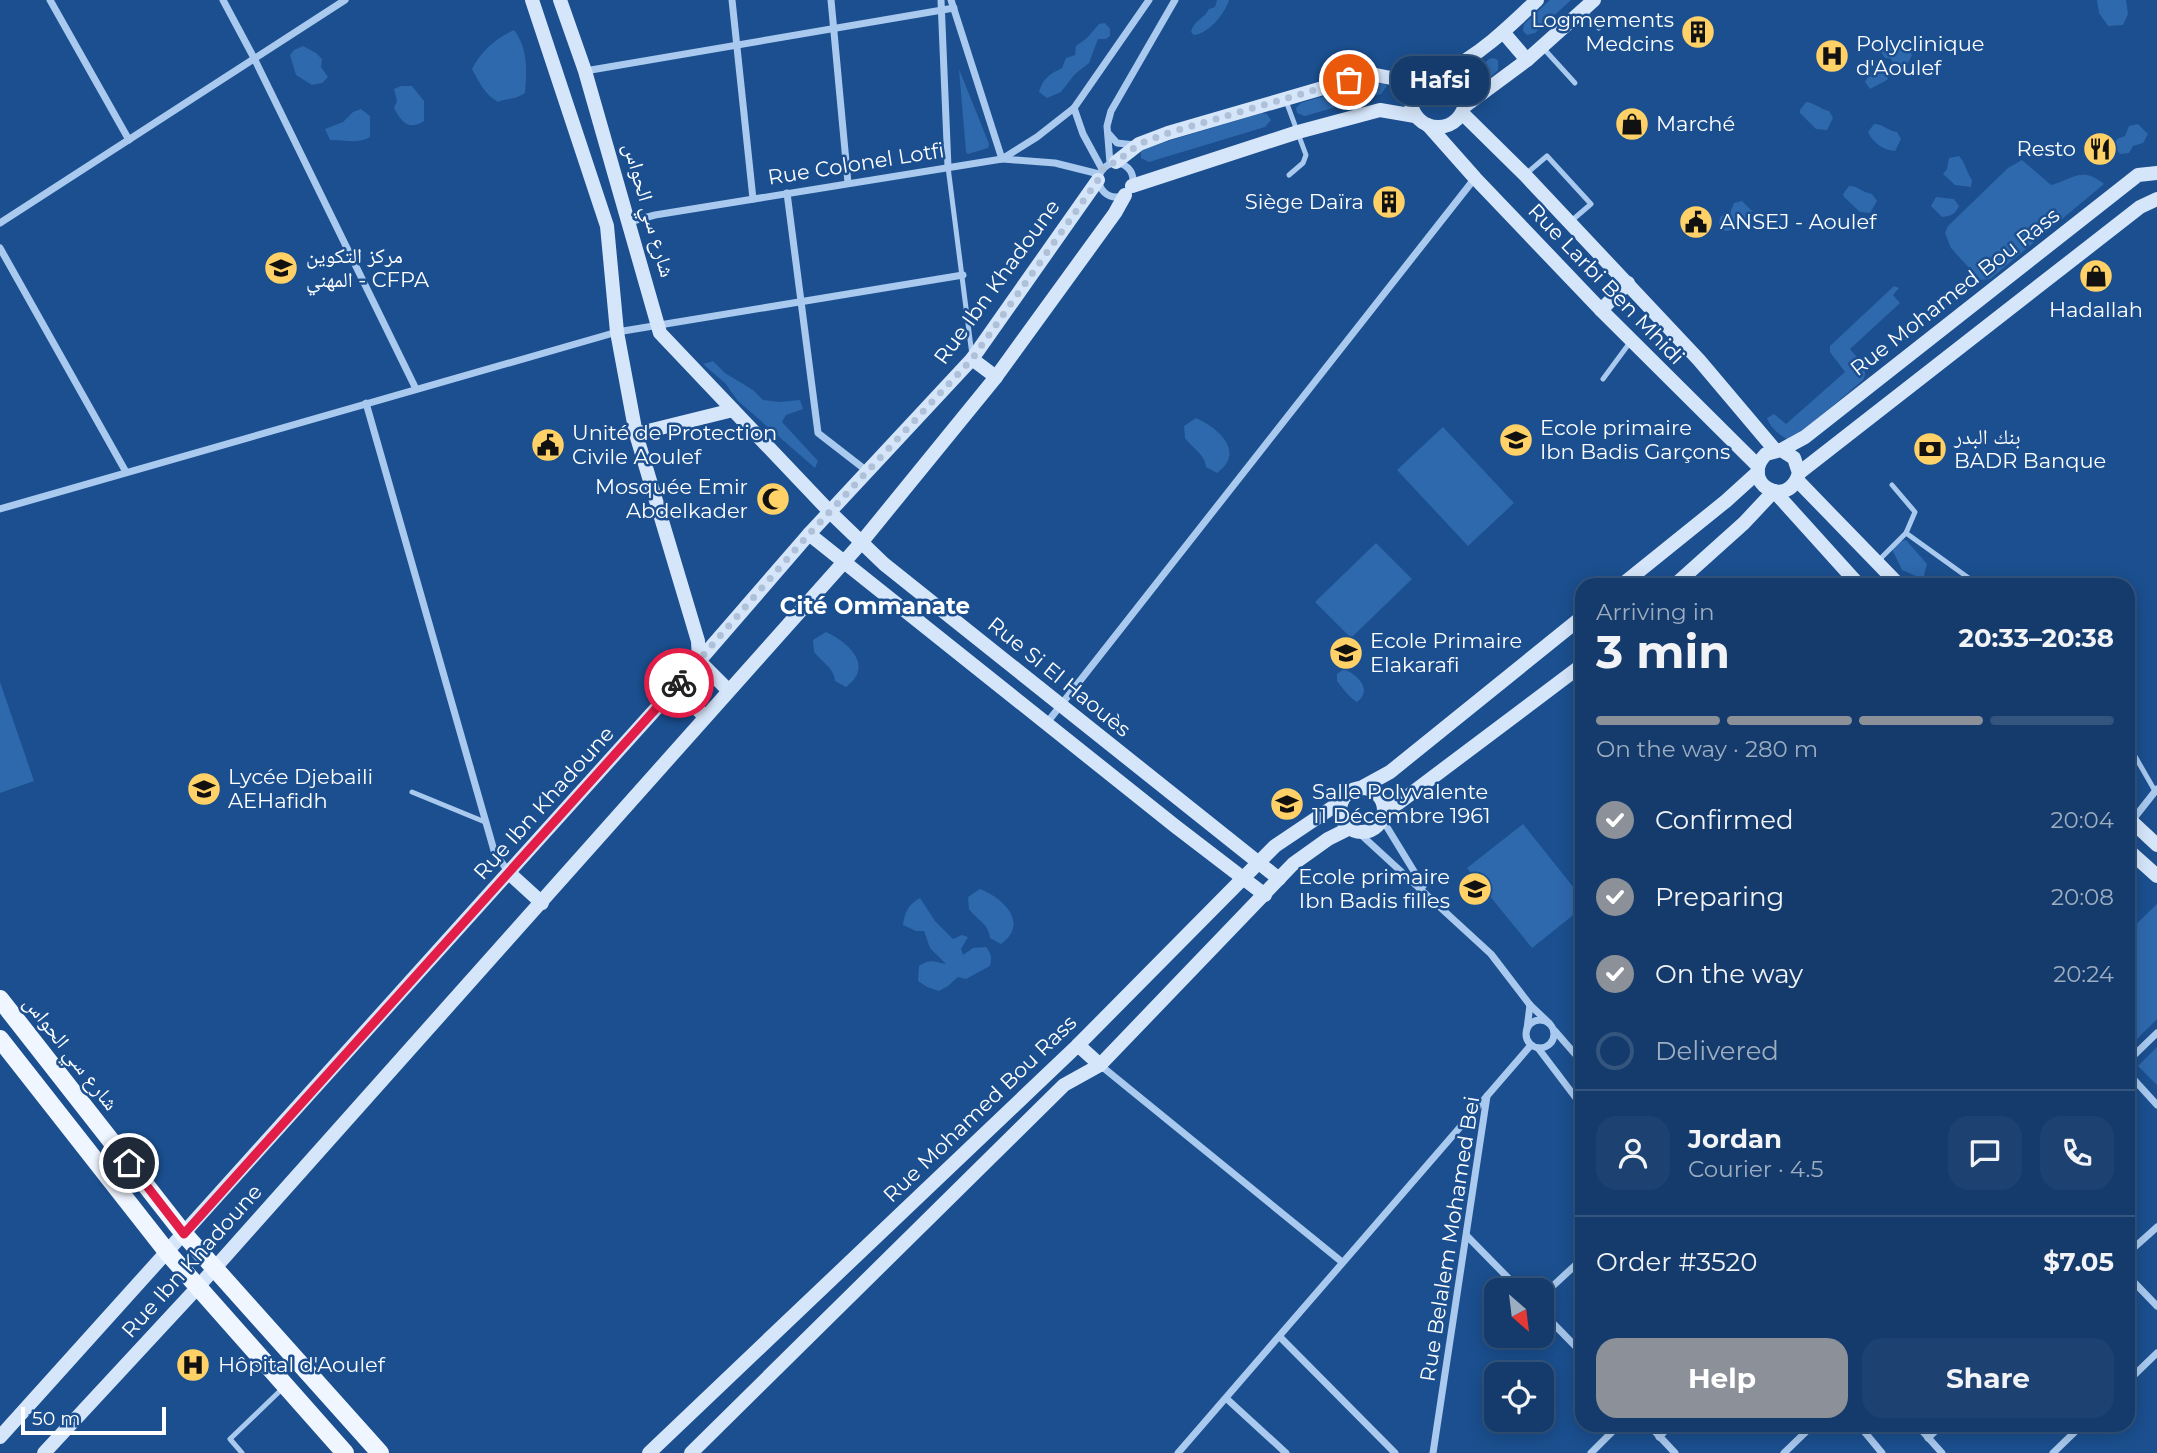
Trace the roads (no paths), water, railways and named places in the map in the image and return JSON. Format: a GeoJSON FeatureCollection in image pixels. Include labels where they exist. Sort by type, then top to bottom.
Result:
{"type":"FeatureCollection","features":[{"type":"Feature","properties":{"kind":"main road","name":"شارع سي الحواس"},"geometry":{"type":"LineString","coordinates":[[0,999],[184,1234],[380,1453]]}},
{"type":"Feature","properties":{"kind":"main road"},"geometry":{"type":"LineString","coordinates":[[0,1039],[167,1253],[345,1453]]}},
{"type":"Feature","properties":{"kind":"street"},"geometry":{"type":"LineString","coordinates":[[50,0],[129,140]]}},
{"type":"Feature","properties":{"kind":"street"},"geometry":{"type":"LineString","coordinates":[[223,0],[416,389]]}},
{"type":"Feature","properties":{"kind":"street"},"geometry":{"type":"LineString","coordinates":[[0,223],[345,0]]}},
{"type":"Feature","properties":{"kind":"street"},"geometry":{"type":"LineString","coordinates":[[532,0],[607,226],[617,332],[636,434],[698,641],[699,661],[728,690]]}},
{"type":"Feature","properties":{"kind":"street","name":"شارع سي الحواس"},"geometry":{"type":"LineString","coordinates":[[559,0],[585,71],[660,333],[733,410]]}},
{"type":"Feature","properties":{"kind":"street"},"geometry":{"type":"LineString","coordinates":[[732,0],[753,199]]}},
{"type":"Feature","properties":{"kind":"street"},"geometry":{"type":"LineString","coordinates":[[831,0],[848,183]]}},
{"type":"Feature","properties":{"kind":"street","name":"Rue Colonel Lotfi"},"geometry":{"type":"LineString","coordinates":[[629,222],[655,215],[1002,159],[1037,137],[1074,108],[1149,0]]}},
{"type":"Feature","properties":{"kind":"street"},"geometry":{"type":"LineString","coordinates":[[1113,163],[1107,126],[1116,102],[1175,0]]}},
{"type":"Feature","properties":{"kind":"street"},"geometry":{"type":"LineString","coordinates":[[1442,73],[1503,32],[1537,0]]}},
{"type":"Feature","properties":{"kind":"street"},"geometry":{"type":"LineString","coordinates":[[942,4],[948,167]]}},
{"type":"Feature","properties":{"kind":"street"},"geometry":{"type":"LineString","coordinates":[[585,71],[952,4],[1002,159],[1055,163],[1100,174]]}},
{"type":"Feature","properties":{"kind":"street"},"geometry":{"type":"LineString","coordinates":[[1074,108],[1100,174],[1102,191],[1113,197],[1298,132],[1380,110],[1415,116],[1428,125],[1444,127],[1527,60],[1588,5]]}},
{"type":"Feature","properties":{"kind":"street"},"geometry":{"type":"LineString","coordinates":[[1503,32],[1527,60]]}},
{"type":"Feature","properties":{"kind":"street"},"geometry":{"type":"LineString","coordinates":[[1415,116],[1411,96],[1416,83],[1432,73],[1451,76],[1463,88],[1463,109]]}},
{"type":"Feature","properties":{"kind":"street"},"geometry":{"type":"LineString","coordinates":[[1107,133],[1124,145],[1139,144],[1371,74],[1416,83]]}},
{"type":"Feature","properties":{"kind":"street","name":"Rue Larbi Ben Mhidi"},"geometry":{"type":"LineString","coordinates":[[1463,109],[1628,283],[1777,450]]}},
{"type":"Feature","properties":{"kind":"street","name":"Rue Larbi Ben Mhidi"},"geometry":{"type":"LineString","coordinates":[[1428,125],[1601,310],[1758,469]]}},
{"type":"Feature","properties":{"kind":"street"},"geometry":{"type":"LineString","coordinates":[[1100,174],[1139,144]]}},
{"type":"Feature","properties":{"kind":"street"},"geometry":{"type":"LineString","coordinates":[[1113,163],[1121,163],[1130,169],[1133,180],[1128,190]]}},
{"type":"Feature","properties":{"kind":"street"},"geometry":{"type":"LineString","coordinates":[[2138,175],[2157,173]]}},
{"type":"Feature","properties":{"kind":"street","name":"Rue Ibn Khadoune"},"geometry":{"type":"LineString","coordinates":[[0,1437],[676,687],[809,534],[972,359],[1100,174]]}},
{"type":"Feature","properties":{"kind":"street"},"geometry":{"type":"LineString","coordinates":[[1682,578],[1744,523],[1774,491],[1788,490],[1798,476],[2140,207],[2157,199],[2138,175]]}},
{"type":"Feature","properties":{"kind":"street","name":"Rue Mohamed Bou Rass"},"geometry":{"type":"LineString","coordinates":[[1777,450],[1805,437],[2138,175]]}},
{"type":"Feature","properties":{"kind":"street"},"geometry":{"type":"LineString","coordinates":[[1046,724],[1475,178]]}},
{"type":"Feature","properties":{"kind":"street","name":"Rue Ibn Khadoune"},"geometry":{"type":"LineString","coordinates":[[44,1453],[214,1269],[844,563],[996,377],[1115,213],[1128,190]]}},
{"type":"Feature","properties":{"kind":"street"},"geometry":{"type":"LineString","coordinates":[[787,193],[818,433],[868,472]]}},
{"type":"Feature","properties":{"kind":"street"},"geometry":{"type":"LineString","coordinates":[[607,226],[629,222]]}},
{"type":"Feature","properties":{"kind":"street"},"geometry":{"type":"LineString","coordinates":[[0,248],[126,472]]}},
{"type":"Feature","properties":{"kind":"street"},"geometry":{"type":"LineString","coordinates":[[0,509],[617,332],[963,275]]}},
{"type":"Feature","properties":{"kind":"street"},"geometry":{"type":"LineString","coordinates":[[1601,310],[1628,283]]}},
{"type":"Feature","properties":{"kind":"street"},"geometry":{"type":"LineString","coordinates":[[972,359],[996,377]]}},
{"type":"Feature","properties":{"kind":"street"},"geometry":{"type":"LineString","coordinates":[[366,403],[495,854],[509,873],[542,903]]}},
{"type":"Feature","properties":{"kind":"street"},"geometry":{"type":"LineString","coordinates":[[636,434],[733,410]]}},
{"type":"Feature","properties":{"kind":"street","name":"Rue Si El Haouès"},"geometry":{"type":"LineString","coordinates":[[733,410],[860,544],[1279,879]]}},
{"type":"Feature","properties":{"kind":"street"},"geometry":{"type":"LineString","coordinates":[[1630,578],[1726,501],[1758,469],[1763,457],[1777,450],[1794,458],[1798,476],[1893,578]]}},
{"type":"Feature","properties":{"kind":"street"},"geometry":{"type":"LineString","coordinates":[[1758,469],[1762,484],[1774,491],[1853,578]]}},
{"type":"Feature","properties":{"kind":"street","name":"Rue Si El Haouès"},"geometry":{"type":"LineString","coordinates":[[809,534],[1265,895]]}},
{"type":"Feature","properties":{"kind":"street"},"geometry":{"type":"LineString","coordinates":[[1575,623],[1390,772],[1347,795],[1342,801],[1341,816],[1490,954],[1530,1005],[1575,1054]]}},
{"type":"Feature","properties":{"kind":"street"},"geometry":{"type":"LineString","coordinates":[[992,680],[1006,661]]}},
{"type":"Feature","properties":{"kind":"street"},"geometry":{"type":"LineString","coordinates":[[1354,830],[1372,830],[1383,817],[1575,670]]}},
{"type":"Feature","properties":{"kind":"street"},"geometry":{"type":"LineString","coordinates":[[676,687],[705,716]]}},
{"type":"Feature","properties":{"kind":"street"},"geometry":{"type":"LineString","coordinates":[[1359,789],[1366,789],[1378,795],[1384,808],[1383,817],[1427,893]]}},
{"type":"Feature","properties":{"kind":"street"},"geometry":{"type":"LineString","coordinates":[[2135,815],[2156,790]]}},
{"type":"Feature","properties":{"kind":"street","name":"Rue Mohamed Bou Rass"},"geometry":{"type":"LineString","coordinates":[[649,1453],[1078,1045],[1275,846],[1342,801]]}},
{"type":"Feature","properties":{"kind":"street"},"geometry":{"type":"LineString","coordinates":[[2135,827],[2157,845]]}},
{"type":"Feature","properties":{"kind":"street","name":"Rue Mohamed Bou Rass"},"geometry":{"type":"LineString","coordinates":[[691,1453],[1064,1084],[1100,1065],[1279,879],[1328,839],[1354,830]]}},
{"type":"Feature","properties":{"kind":"street"},"geometry":{"type":"LineString","coordinates":[[2135,856],[2157,876]]}},
{"type":"Feature","properties":{"kind":"street"},"geometry":{"type":"LineString","coordinates":[[1530,1005],[1527,1039],[1575,1097]]}},
{"type":"Feature","properties":{"kind":"street"},"geometry":{"type":"LineString","coordinates":[[1527,1031],[1536,1021],[1543,1020],[1552,1026],[1554,1037],[1551,1043],[1545,1047],[1535,1046]]}},
{"type":"Feature","properties":{"kind":"street"},"geometry":{"type":"LineString","coordinates":[[2135,1054],[2157,1033]]}},
{"type":"Feature","properties":{"kind":"street"},"geometry":{"type":"LineString","coordinates":[[1078,1045],[1342,1262]]}},
{"type":"Feature","properties":{"kind":"street","name":"Rue Belalem Mohamed Bei"},"geometry":{"type":"LineString","coordinates":[[1433,1453],[1487,1096],[1535,1046]]}},
{"type":"Feature","properties":{"kind":"street"},"geometry":{"type":"LineString","coordinates":[[2135,1081],[2157,1105]]}},
{"type":"Feature","properties":{"kind":"street"},"geometry":{"type":"LineString","coordinates":[[1178,1453],[1487,1096]]}},
{"type":"Feature","properties":{"kind":"street"},"geometry":{"type":"LineString","coordinates":[[2135,1247],[2157,1227]]}},
{"type":"Feature","properties":{"kind":"street"},"geometry":{"type":"LineString","coordinates":[[1467,1236],[1508,1278]]}},
{"type":"Feature","properties":{"kind":"street"},"geometry":{"type":"LineString","coordinates":[[1554,1285],[1575,1265]]}},
{"type":"Feature","properties":{"kind":"street"},"geometry":{"type":"LineString","coordinates":[[2135,1283],[2157,1306]]}},
{"type":"Feature","properties":{"kind":"street"},"geometry":{"type":"LineString","coordinates":[[1554,1324],[1575,1346]]}},
{"type":"Feature","properties":{"kind":"street"},"geometry":{"type":"LineString","coordinates":[[1280,1337],[1395,1453]]}},
{"type":"Feature","properties":{"kind":"street"},"geometry":{"type":"LineString","coordinates":[[2135,1374],[2157,1353]]}},
{"type":"Feature","properties":{"kind":"street"},"geometry":{"type":"LineString","coordinates":[[1227,1399],[1286,1453]]}},
{"type":"Feature","properties":{"kind":"street"},"geometry":{"type":"LineString","coordinates":[[1591,1453],[1612,1432]]}},
{"type":"Feature","properties":{"kind":"street"},"geometry":{"type":"LineString","coordinates":[[1655,1432],[1675,1453]]}},
{"type":"Feature","properties":{"kind":"street"},"geometry":{"type":"LineString","coordinates":[[1659,1437],[1664,1432]]}},
{"type":"Feature","properties":{"kind":"street"},"geometry":{"type":"LineString","coordinates":[[1784,1453],[1806,1432]]}},
{"type":"Feature","properties":{"kind":"street"},"geometry":{"type":"LineString","coordinates":[[1865,1432],[1882,1453]]}},
{"type":"Feature","properties":{"kind":"street"},"geometry":{"type":"LineString","coordinates":[[1923,1432],[1942,1453]]}},
{"type":"Feature","properties":{"kind":"street"},"geometry":{"type":"LineString","coordinates":[[1928,1438],[1934,1432]]}},
{"type":"Feature","properties":{"kind":"street"},"geometry":{"type":"LineString","coordinates":[[2053,1453],[2075,1432]]}},
{"type":"Feature","properties":{"kind":"lane"},"geometry":{"type":"LineString","coordinates":[[1588,5],[1599,27]]}},
{"type":"Feature","properties":{"kind":"lane"},"geometry":{"type":"LineString","coordinates":[[1542,46],[1575,83]]}},
{"type":"Feature","properties":{"kind":"lane"},"geometry":{"type":"LineString","coordinates":[[1285,98],[1306,158],[1289,174]]}},
{"type":"Feature","properties":{"kind":"lane"},"geometry":{"type":"LineString","coordinates":[[1525,175],[1547,156],[1591,204],[1570,222]]}},
{"type":"Feature","properties":{"kind":"lane"},"geometry":{"type":"LineString","coordinates":[[948,167],[972,359]]}},
{"type":"Feature","properties":{"kind":"lane"},"geometry":{"type":"LineString","coordinates":[[1603,379],[1631,341]]}},
{"type":"Feature","properties":{"kind":"lane"},"geometry":{"type":"LineString","coordinates":[[1878,561],[1906,533],[1915,512],[1892,485]]}},
{"type":"Feature","properties":{"kind":"lane"},"geometry":{"type":"LineString","coordinates":[[1906,533],[1969,578]]}},
{"type":"Feature","properties":{"kind":"lane"},"geometry":{"type":"LineString","coordinates":[[2135,756],[2156,790]]}},
{"type":"Feature","properties":{"kind":"lane"},"geometry":{"type":"LineString","coordinates":[[412,792],[485,822]]}},
{"type":"Feature","properties":{"kind":"lane"},"geometry":{"type":"LineString","coordinates":[[242,1453],[230,1439],[285,1386]]}},
{"type":"Feature","properties":{"kind":"place","name":"Logmements Medcins"},"geometry":{"type":"Point","coordinates":[1698,32]}},
{"type":"Feature","properties":{"kind":"place","name":"Polyclinique d'Aoulef"},"geometry":{"type":"Point","coordinates":[1832,56]}},
{"type":"Feature","properties":{"kind":"place","name":"Hafsi"},"geometry":{"type":"Point","coordinates":[1349,80]}},
{"type":"Feature","properties":{"kind":"place","name":"Marché"},"geometry":{"type":"Point","coordinates":[1632,124]}},
{"type":"Feature","properties":{"kind":"place","name":"Resto"},"geometry":{"type":"Point","coordinates":[2100,149]}},
{"type":"Feature","properties":{"kind":"place","name":"Siège Daïra"},"geometry":{"type":"Point","coordinates":[1389,202]}},
{"type":"Feature","properties":{"kind":"place","name":"ANSEJ - Aoulef"},"geometry":{"type":"Point","coordinates":[1696,222]}},
{"type":"Feature","properties":{"kind":"place","name":"مركز التكوين المهني - CFPA"},"geometry":{"type":"Point","coordinates":[281,268]}},
{"type":"Feature","properties":{"kind":"place","name":"Hadallah"},"geometry":{"type":"Point","coordinates":[2096,276]}},
{"type":"Feature","properties":{"kind":"place","name":"Ecole primaire Ibn Badis Garçons"},"geometry":{"type":"Point","coordinates":[1516,440]}},
{"type":"Feature","properties":{"kind":"place","name":"Unité de Protection Civile Aoulef"},"geometry":{"type":"Point","coordinates":[548,445]}},
{"type":"Feature","properties":{"kind":"place","name":"بنك البدر BADR Banque"},"geometry":{"type":"Point","coordinates":[1930,449]}},
{"type":"Feature","properties":{"kind":"place","name":"Mosquée Emir Abdelkader"},"geometry":{"type":"Point","coordinates":[773,499]}},
{"type":"Feature","properties":{"kind":"place","name":"Ecole Primaire Elakarafi"},"geometry":{"type":"Point","coordinates":[1346,653]}},
{"type":"Feature","properties":{"kind":"place","name":"Lycée Djebaili AEHafidh"},"geometry":{"type":"Point","coordinates":[204,789]}},
{"type":"Feature","properties":{"kind":"place","name":"Salle Polyvalente 11 Décembre 1961"},"geometry":{"type":"Point","coordinates":[1287,804]}},
{"type":"Feature","properties":{"kind":"place","name":"Ecole primaire Ibn Badis filles"},"geometry":{"type":"Point","coordinates":[1475,889]}},
{"type":"Feature","properties":{"kind":"place","name":"Hôpital d'Aoulef"},"geometry":{"type":"Point","coordinates":[193,1365]}},
{"type":"Feature","properties":{"kind":"district","name":"Cité Ommanate"},"geometry":{"type":"Point","coordinates":[875,606]}}]}
